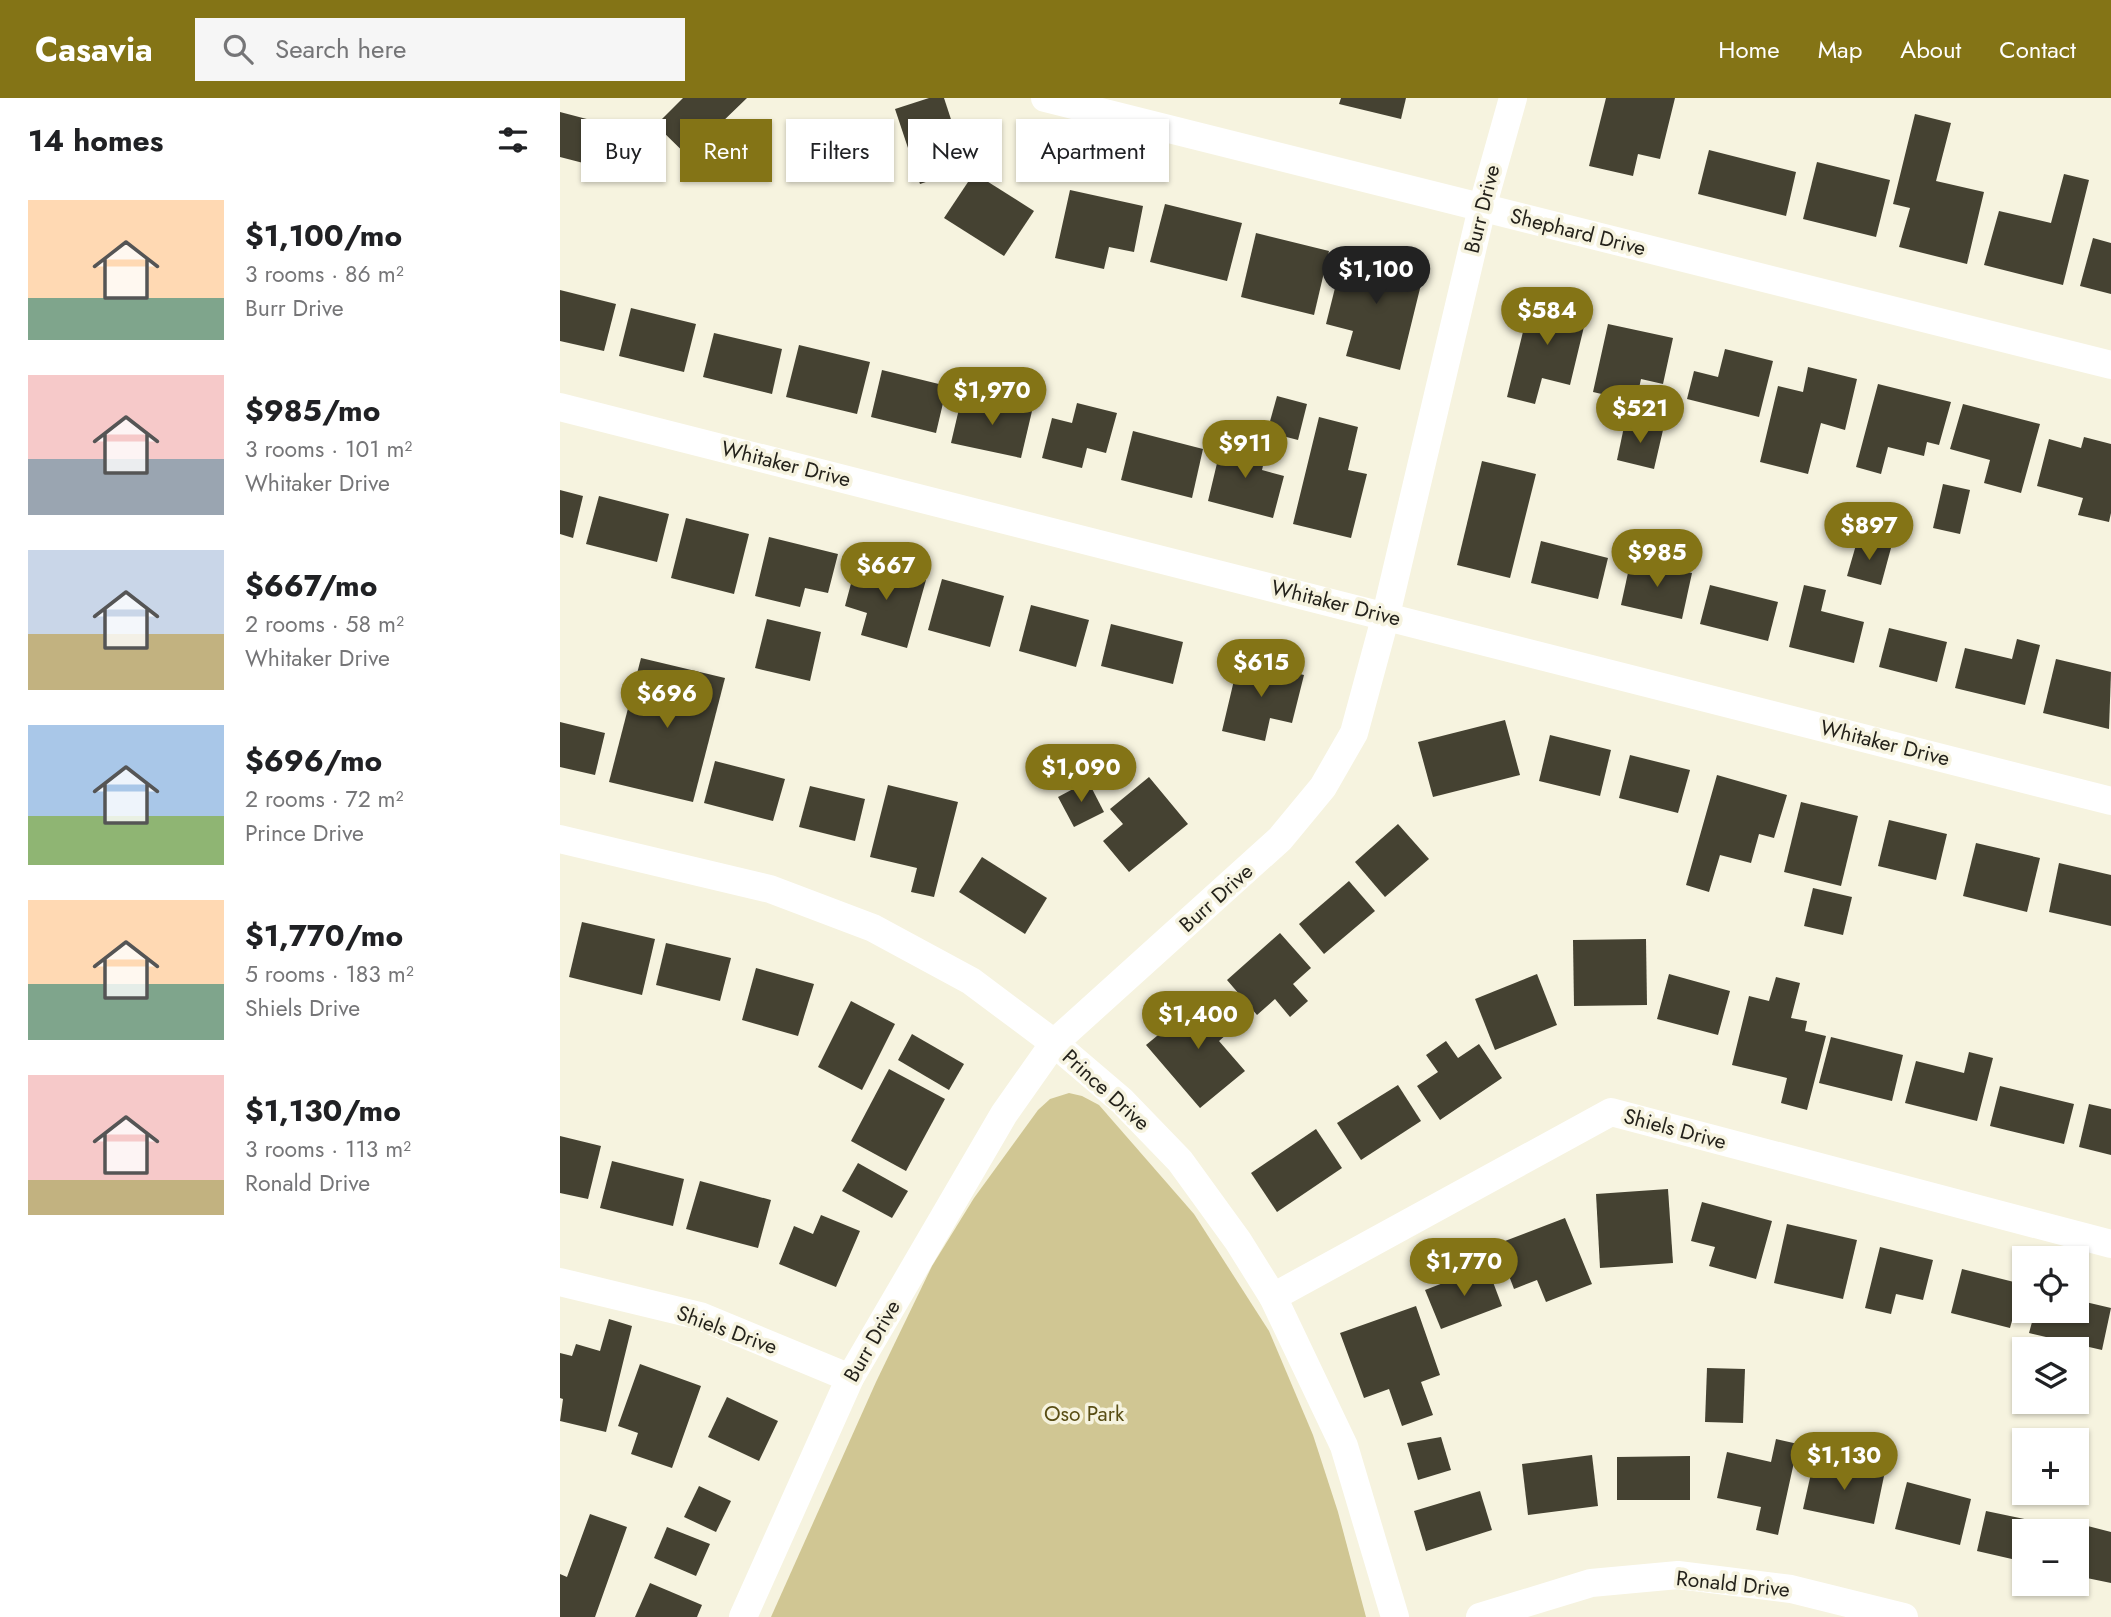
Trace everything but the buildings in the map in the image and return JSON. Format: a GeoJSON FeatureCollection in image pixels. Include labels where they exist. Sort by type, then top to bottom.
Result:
{"type":"FeatureCollection","features":[{"type":"Feature","properties":{"kind":"street","name":"Shephard Drive"},"geometry":{"type":"LineString","coordinates":[[1045,98],[2111,365]]}},
{"type":"Feature","properties":{"kind":"street","name":"Burr Drive"},"geometry":{"type":"LineString","coordinates":[[743,1617],[850,1378],[1003,1114],[1055,1043],[1280,839],[1323,787],[1354,733],[1386,615],[1482,208],[1513,98]]}},
{"type":"Feature","properties":{"kind":"street","name":"Whitaker Drive"},"geometry":{"type":"LineString","coordinates":[[560,407],[2111,801]]}},
{"type":"Feature","properties":{"kind":"street","name":"Prince Drive"},"geometry":{"type":"LineString","coordinates":[[560,839],[771,889],[873,928],[971,981],[1055,1043],[1122,1101],[1180,1161],[1238,1241],[1273,1297],[1344,1446],[1395,1617]]}},
{"type":"Feature","properties":{"kind":"street","name":"Shiels Drive"},"geometry":{"type":"LineString","coordinates":[[1273,1297],[1611,1112],[2111,1244]]}},
{"type":"Feature","properties":{"kind":"street","name":"Shiels Drive"},"geometry":{"type":"LineString","coordinates":[[560,1282],[700,1316],[850,1378]]}},
{"type":"Feature","properties":{"kind":"street","name":"Ronald Drive"},"geometry":{"type":"LineString","coordinates":[[1480,1617],[1591,1583],[1678,1575],[1791,1589],[1903,1617]]}},
{"type":"Feature","properties":{"kind":"green space","name":"Oso Park"},"geometry":{"type":"Polygon","coordinates":[[[1069,1093],[1099,1105],[1194,1214],[1269,1331],[1313,1435],[1338,1512],[1366,1617],[771,1617],[876,1382],[932,1266],[974,1198],[1038,1110],[1050,1099],[1069,1093]]]}}]}
